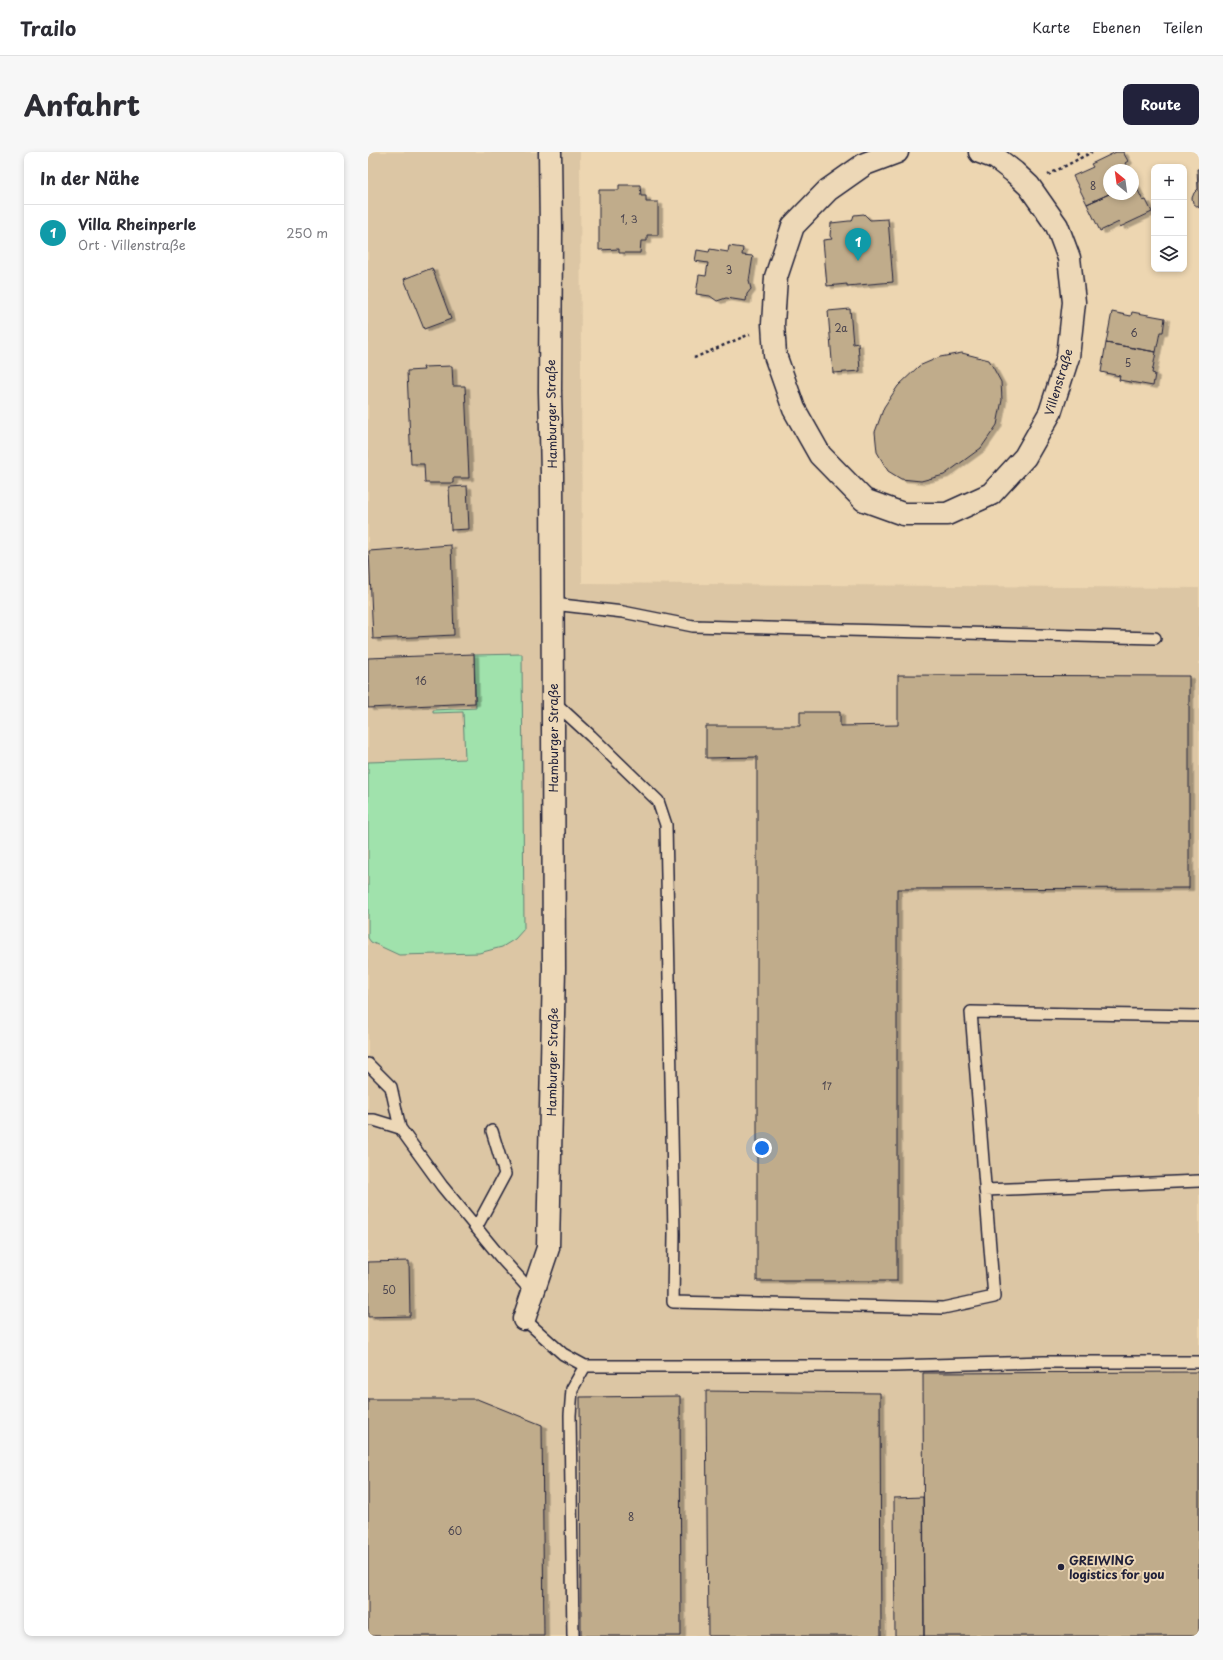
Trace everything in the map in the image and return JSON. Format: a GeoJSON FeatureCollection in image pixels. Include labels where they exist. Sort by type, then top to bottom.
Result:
{"type":"FeatureCollection","features":[{"type":"Feature","properties":{"kind":"street","name":"Hamburger Straße"},"geometry":{"type":"LineString","coordinates":[[524,1319],[548,1248],[554,968],[550,152]]}},
{"type":"Feature","properties":{"kind":"street","name":"Villenstraße"},"geometry":{"type":"LineString","coordinates":[[897,152],[865,164],[828,190],[793,226],[776,277],[773,324],[776,355],[794,409],[820,455],[864,500],[903,514],[947,514],[991,494],[1025,457],[1050,412],[1068,356],[1074,302],[1069,258],[1057,226],[1028,186],[1014,172],[996,158],[980,152]]}},
{"type":"Feature","properties":{"kind":"lane"},"geometry":{"type":"LineString","coordinates":[[553,604],[623,612],[693,626],[1155,638]]}},
{"type":"Feature","properties":{"kind":"lane"},"geometry":{"type":"LineString","coordinates":[[553,702],[592,736],[658,801],[666,825],[674,1234],[673,1302],[943,1308],[994,1297],[971,1012],[1199,1016]]}},
{"type":"Feature","properties":{"kind":"lane"},"geometry":{"type":"LineString","coordinates":[[368,1064],[391,1088],[400,1128],[442,1186],[476,1228],[533,1293]]}},
{"type":"Feature","properties":{"kind":"lane"},"geometry":{"type":"LineString","coordinates":[[368,1120],[374,1120],[400,1128]]}},
{"type":"Feature","properties":{"kind":"lane"},"geometry":{"type":"LineString","coordinates":[[476,1228],[505,1174],[492,1131]]}},
{"type":"Feature","properties":{"kind":"lane"},"geometry":{"type":"LineString","coordinates":[[985,1190],[1199,1181]]}},
{"type":"Feature","properties":{"kind":"lane"},"geometry":{"type":"LineString","coordinates":[[524,1319],[563,1354],[585,1366],[894,1366],[1044,1362],[1199,1362]]}},
{"type":"Feature","properties":{"kind":"lane"},"geometry":{"type":"LineString","coordinates":[[573,1636],[570,1415],[572,1389],[585,1366]]}},
{"type":"Feature","properties":{"kind":"path"},"geometry":{"type":"LineString","coordinates":[[1077,152],[1080,158]]}},
{"type":"Feature","properties":{"kind":"path"},"geometry":{"type":"LineString","coordinates":[[1028,186],[1092,152]]}},
{"type":"Feature","properties":{"kind":"path"},"geometry":{"type":"LineString","coordinates":[[694,358],[773,324]]}},
{"type":"Feature","properties":{"kind":"shaded area"},"geometry":{"type":"Polygon","coordinates":[[[368,152],[580,152],[582,583],[1199,588],[1199,1636],[368,1636],[368,152]]]}},
{"type":"Feature","properties":{"kind":"green space"},"geometry":{"type":"Polygon","coordinates":[[[522,654],[524,929],[515,939],[502,947],[479,953],[399,955],[371,942],[368,938],[368,762],[465,759],[463,712],[433,713],[433,710],[476,708],[474,655],[522,654]]]}},
{"type":"Feature","properties":{"kind":"building"},"geometry":{"type":"Polygon","coordinates":[[[1116,152],[1123,152],[1128,161],[1125,164],[1103,164],[1103,197],[1087,204],[1073,176],[1093,167],[1091,164],[1116,152]]]}},
{"type":"Feature","properties":{"kind":"building"},"geometry":{"type":"Polygon","coordinates":[[[1197,169],[1199,169],[1199,208],[1193,203],[1192,198],[1198,189],[1197,169]]]}},
{"type":"Feature","properties":{"kind":"building"},"geometry":{"type":"Polygon","coordinates":[[[619,185],[640,185],[641,196],[646,196],[646,202],[658,202],[658,235],[647,235],[647,241],[641,241],[640,253],[619,253],[619,249],[599,250],[599,190],[619,190],[619,185]]]}},
{"type":"Feature","properties":{"kind":"building"},"geometry":{"type":"Polygon","coordinates":[[[1139,193],[1143,201],[1146,200],[1151,212],[1120,227],[1119,222],[1100,231],[1087,204],[1103,197],[1103,200],[1139,200],[1139,193]]]}},
{"type":"Feature","properties":{"kind":"building"},"geometry":{"type":"Polygon","coordinates":[[[864,214],[870,220],[888,219],[893,282],[847,286],[847,284],[827,286],[823,240],[832,239],[830,236],[831,223],[852,221],[854,215],[864,214]]]}},
{"type":"Feature","properties":{"kind":"building"},"geometry":{"type":"Polygon","coordinates":[[[729,246],[743,248],[742,255],[753,256],[749,281],[751,289],[747,294],[746,301],[726,298],[717,301],[710,296],[696,294],[699,275],[706,276],[708,263],[695,261],[697,250],[709,252],[710,249],[728,252],[729,246]]]}},
{"type":"Feature","properties":{"kind":"building"},"geometry":{"type":"Polygon","coordinates":[[[432,268],[451,319],[424,329],[404,279],[432,268]]]}},
{"type":"Feature","properties":{"kind":"building"},"geometry":{"type":"Polygon","coordinates":[[[850,309],[853,344],[858,343],[860,371],[833,373],[828,311],[850,309]]]}},
{"type":"Feature","properties":{"kind":"building"},"geometry":{"type":"Polygon","coordinates":[[[1112,312],[1131,316],[1132,312],[1165,318],[1163,332],[1160,332],[1156,352],[1106,343],[1112,312]]]}},
{"type":"Feature","properties":{"kind":"building"},"geometry":{"type":"Polygon","coordinates":[[[1106,343],[1156,352],[1152,373],[1155,374],[1153,386],[1119,380],[1120,376],[1101,372],[1106,343]]]}},
{"type":"Feature","properties":{"kind":"building"},"geometry":{"type":"Polygon","coordinates":[[[962,353],[989,360],[1001,382],[1002,400],[997,425],[981,448],[944,475],[921,481],[901,479],[888,471],[877,452],[875,432],[884,407],[898,386],[919,366],[940,357],[962,353]]]}},
{"type":"Feature","properties":{"kind":"building"},"geometry":{"type":"Polygon","coordinates":[[[452,366],[453,386],[465,386],[469,478],[453,478],[453,483],[425,483],[424,464],[411,464],[407,371],[424,370],[423,367],[452,366]]]}},
{"type":"Feature","properties":{"kind":"building"},"geometry":{"type":"Polygon","coordinates":[[[467,486],[469,529],[451,530],[449,487],[467,486]]]}},
{"type":"Feature","properties":{"kind":"building"},"geometry":{"type":"Polygon","coordinates":[[[451,545],[454,635],[373,639],[369,551],[451,545]]]}},
{"type":"Feature","properties":{"kind":"building"},"geometry":{"type":"Polygon","coordinates":[[[474,654],[475,703],[368,708],[368,658],[474,654]]]}},
{"type":"Feature","properties":{"kind":"building"},"geometry":{"type":"Polygon","coordinates":[[[898,675],[1189,676],[1189,888],[897,889],[897,1281],[757,1281],[757,757],[706,758],[706,726],[800,726],[800,712],[840,712],[840,726],[898,725],[898,675]]]}},
{"type":"Feature","properties":{"kind":"building"},"geometry":{"type":"Polygon","coordinates":[[[409,1261],[410,1316],[368,1317],[368,1262],[409,1261]]]}},
{"type":"Feature","properties":{"kind":"building","name":"GREIWING logistics for you"},"geometry":{"type":"Polygon","coordinates":[[[1199,1372],[1199,1636],[924,1636],[923,1373],[1199,1372]]]}},
{"type":"Feature","properties":{"kind":"building"},"geometry":{"type":"Polygon","coordinates":[[[706,1391],[880,1393],[881,1636],[708,1636],[706,1391]]]}},
{"type":"Feature","properties":{"kind":"building"},"geometry":{"type":"Polygon","coordinates":[[[680,1396],[681,1636],[581,1636],[580,1397],[680,1396]]]}},
{"type":"Feature","properties":{"kind":"building"},"geometry":{"type":"Polygon","coordinates":[[[368,1399],[477,1399],[542,1425],[544,1636],[368,1636],[368,1399]]]}},
{"type":"Feature","properties":{"kind":"building"},"geometry":{"type":"Polygon","coordinates":[[[923,1497],[924,1636],[895,1636],[894,1498],[923,1497]]]}},
{"type":"Feature","properties":{"kind":"place","name":"Villa Rheinperle"},"geometry":{"type":"Point","coordinates":[858,261]}},
{"type":"Feature","properties":{"kind":"place","name":"GREIWING logistics for you"},"geometry":{"type":"Point","coordinates":[1061,1567]}}]}
